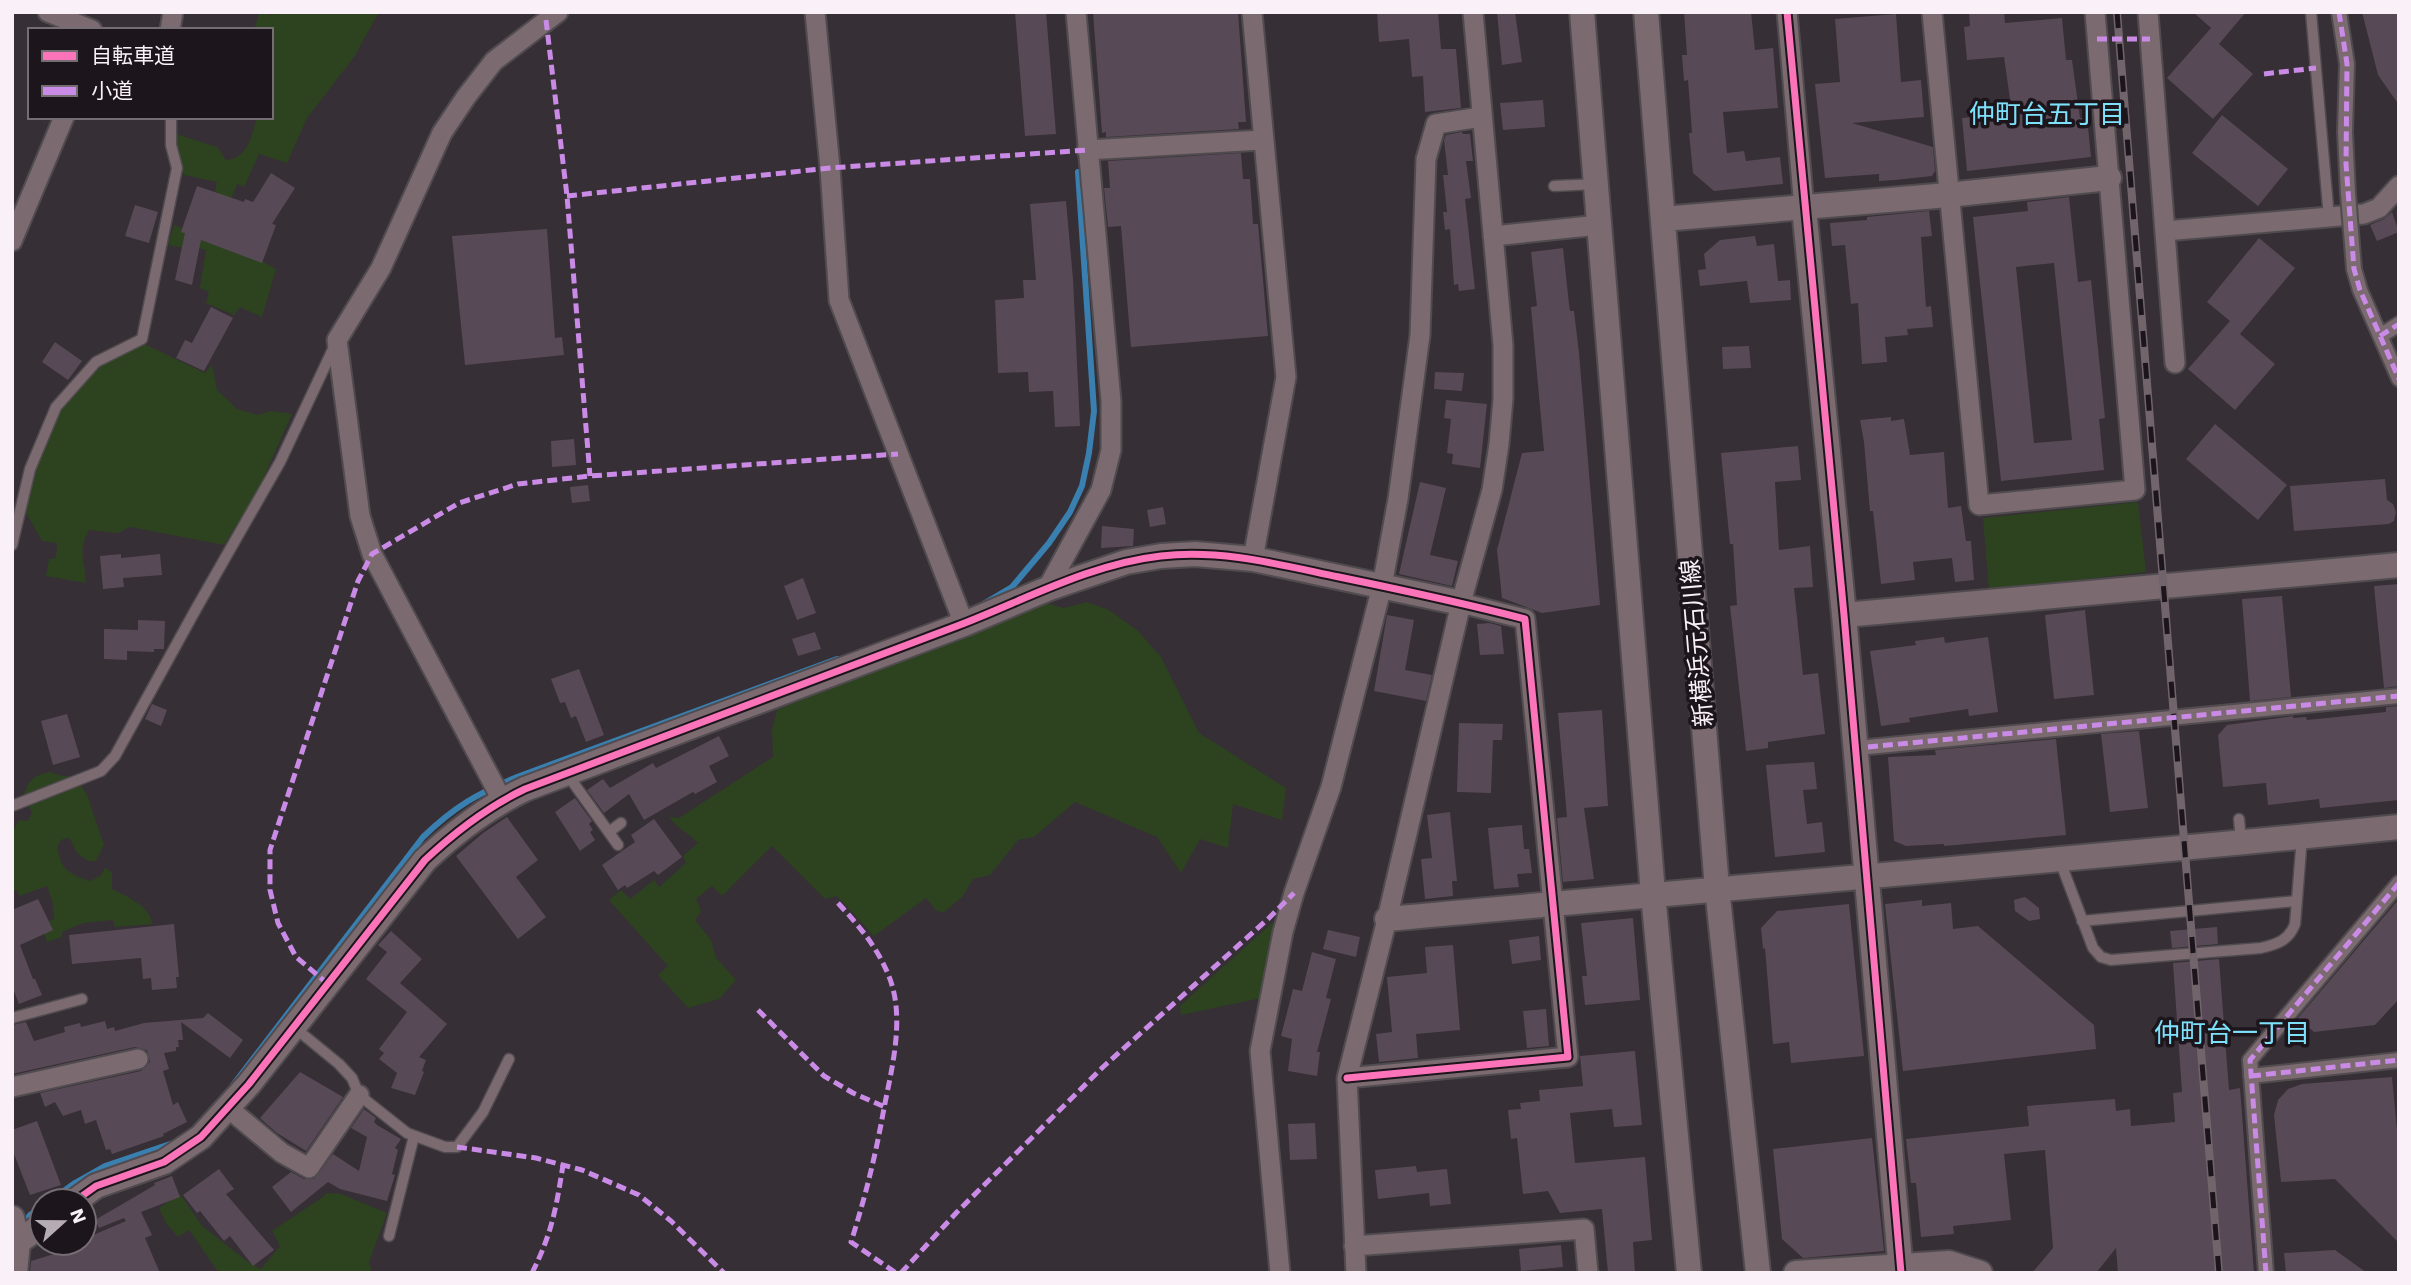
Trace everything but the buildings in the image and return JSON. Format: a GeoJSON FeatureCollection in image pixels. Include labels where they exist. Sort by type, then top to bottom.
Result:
{"type":"FeatureCollection","features":[{"type":"Feature","properties":{"kind":"street"},"geometry":{"type":"LineString","coordinates":[[48,12],[87,28]]}},
{"type":"Feature","properties":{"kind":"street"},"geometry":{"type":"LineString","coordinates":[[501,800],[372,554],[360,516],[337,340],[381,268],[442,134],[466,97],[494,61],[558,12]]}},
{"type":"Feature","properties":{"kind":"street"},"geometry":{"type":"LineString","coordinates":[[815,12],[839,300],[960,614]]}},
{"type":"Feature","properties":{"kind":"street"},"geometry":{"type":"LineString","coordinates":[[1047,589],[1101,490],[1111,450],[1111,401],[1076,12]]}},
{"type":"Feature","properties":{"kind":"street"},"geometry":{"type":"LineString","coordinates":[[1252,12],[1286,377],[1253,559]]}},
{"type":"Feature","properties":{"kind":"street"},"geometry":{"type":"LineString","coordinates":[[1356,1273],[1347,1078],[1461,603],[1492,490],[1500,444],[1503,345],[1473,12]]}},
{"type":"Feature","properties":{"kind":"street"},"geometry":{"type":"LineString","coordinates":[[1582,12],[1653,894],[1689,1273]]}},
{"type":"Feature","properties":{"kind":"street","name":"新横浜元石川線"},"geometry":{"type":"LineString","coordinates":[[1646,12],[1717,888],[1758,1273]]}},
{"type":"Feature","properties":{"kind":"street"},"geometry":{"type":"LineString","coordinates":[[1787,12],[1844,615],[1901,1269]]}},
{"type":"Feature","properties":{"kind":"street"},"geometry":{"type":"LineString","coordinates":[[1932,12],[1979,505],[2135,490],[2095,12]]}},
{"type":"Feature","properties":{"kind":"street"},"geometry":{"type":"LineString","coordinates":[[2148,12],[2175,363]]}},
{"type":"Feature","properties":{"kind":"street"},"geometry":{"type":"LineString","coordinates":[[2339,12],[2354,269],[2360,290],[2399,379]]}},
{"type":"Feature","properties":{"kind":"street"},"geometry":{"type":"LineString","coordinates":[[1280,1273],[1259,1051],[1283,932],[1331,787],[1382,586],[1398,499],[1420,335],[1426,159],[1436,124],[1481,117]]}},
{"type":"Feature","properties":{"kind":"street"},"geometry":{"type":"LineString","coordinates":[[12,241],[63,119]]}},
{"type":"Feature","properties":{"kind":"street"},"geometry":{"type":"LineString","coordinates":[[1087,150],[1262,139]]}},
{"type":"Feature","properties":{"kind":"street"},"geometry":{"type":"LineString","coordinates":[[1663,219],[1948,195],[2109,178]]}},
{"type":"Feature","properties":{"kind":"street"},"geometry":{"type":"LineString","coordinates":[[2165,231],[2364,214],[2379,208],[2399,186]]}},
{"type":"Feature","properties":{"kind":"street"},"geometry":{"type":"LineString","coordinates":[[1493,236],[1599,225]]}},
{"type":"Feature","properties":{"kind":"street"},"geometry":{"type":"LineString","coordinates":[[2380,336],[2399,324]]}},
{"type":"Feature","properties":{"kind":"street"},"geometry":{"type":"LineString","coordinates":[[95,1187],[163,1162],[201,1137],[294,1027],[425,860],[449,837],[501,800],[960,614],[1047,589],[1126,562],[1161,556],[1195,554],[1253,559],[1525,619],[1568,1057],[1347,1078]]}},
{"type":"Feature","properties":{"kind":"street"},"geometry":{"type":"LineString","coordinates":[[1844,615],[2399,565]]}},
{"type":"Feature","properties":{"kind":"street"},"geometry":{"type":"LineString","coordinates":[[1868,747],[2399,696]]}},
{"type":"Feature","properties":{"kind":"street"},"geometry":{"type":"LineString","coordinates":[[1387,919],[2059,859],[2240,831],[2302,836],[2399,827]]}},
{"type":"Feature","properties":{"kind":"street"},"geometry":{"type":"LineString","coordinates":[[2266,1273],[2250,1060],[2399,883]]}},
{"type":"Feature","properties":{"kind":"street"},"geometry":{"type":"LineString","coordinates":[[12,1087],[138,1059]]}},
{"type":"Feature","properties":{"kind":"street"},"geometry":{"type":"LineString","coordinates":[[2251,1076],[2399,1060]]}},
{"type":"Feature","properties":{"kind":"street"},"geometry":{"type":"LineString","coordinates":[[228,1108],[282,1153],[309,1168],[359,1096]]}},
{"type":"Feature","properties":{"kind":"street"},"geometry":{"type":"LineString","coordinates":[[1354,1246],[1584,1229],[1588,1273]]}},
{"type":"Feature","properties":{"kind":"street"},"geometry":{"type":"LineString","coordinates":[[15,1230],[15,1273]]}},
{"type":"Feature","properties":{"kind":"street"},"geometry":{"type":"LineString","coordinates":[[1796,1273],[1901,1269],[1950,1262],[1980,1273]]}},
{"type":"Feature","properties":{"kind":"lane"},"geometry":{"type":"LineString","coordinates":[[2311,12],[2329,218]]}},
{"type":"Feature","properties":{"kind":"lane"},"geometry":{"type":"LineString","coordinates":[[12,545],[30,469],[56,407],[96,362],[142,339],[177,168],[171,145],[171,119]]}},
{"type":"Feature","properties":{"kind":"lane"},"geometry":{"type":"LineString","coordinates":[[1553,186],[1596,184]]}},
{"type":"Feature","properties":{"kind":"lane"},"geometry":{"type":"LineString","coordinates":[[12,806],[101,771],[115,756],[195,609],[281,462],[337,340]]}},
{"type":"Feature","properties":{"kind":"lane"},"geometry":{"type":"LineString","coordinates":[[567,773],[618,845]]}},
{"type":"Feature","properties":{"kind":"lane"},"geometry":{"type":"LineString","coordinates":[[609,832],[621,823]]}},
{"type":"Feature","properties":{"kind":"lane"},"geometry":{"type":"LineString","coordinates":[[2059,859],[2093,948],[2101,957],[2111,960],[2261,948],[2284,940],[2291,934],[2295,923],[2302,836]]}},
{"type":"Feature","properties":{"kind":"lane"},"geometry":{"type":"LineString","coordinates":[[2082,921],[2296,901]]}},
{"type":"Feature","properties":{"kind":"lane"},"geometry":{"type":"LineString","coordinates":[[12,1018],[82,999]]}},
{"type":"Feature","properties":{"kind":"lane"},"geometry":{"type":"LineString","coordinates":[[294,1027],[352,1078],[359,1096],[407,1133],[445,1147],[457,1147],[483,1112],[509,1059]]}},
{"type":"Feature","properties":{"kind":"lane"},"geometry":{"type":"LineString","coordinates":[[389,1236],[414,1136]]}},
{"type":"Feature","properties":{"kind":"green space"},"geometry":{"type":"Polygon","coordinates":[[[274,12],[379,12],[354,57],[307,118],[287,163],[259,154],[244,187],[237,184],[217,235],[276,269],[262,317],[240,307],[234,315],[206,303],[209,292],[200,288],[206,250],[168,245],[174,225],[201,236],[208,231],[217,182],[184,175],[176,134],[217,147],[226,160],[233,159],[248,145],[256,119],[273,119],[273,28],[255,28],[259,13],[272,15],[274,12]]]}},
{"type":"Feature","properties":{"kind":"green space"},"geometry":{"type":"Polygon","coordinates":[[[142,343],[205,373],[212,365],[217,390],[237,409],[258,415],[271,411],[292,414],[257,492],[224,545],[130,527],[118,533],[89,530],[83,544],[86,583],[46,576],[49,559],[56,558],[57,543],[42,541],[22,506],[24,500],[29,500],[32,484],[23,482],[62,404],[105,363],[142,343]]]}},
{"type":"Feature","properties":{"kind":"green space"},"geometry":{"type":"Polygon","coordinates":[[[2138,502],[2146,572],[1989,591],[1983,518],[2138,502]]]}},
{"type":"Feature","properties":{"kind":"green space"},"geometry":{"type":"Polygon","coordinates":[[[1041,602],[1064,608],[1087,602],[1109,610],[1138,631],[1161,657],[1199,733],[1286,788],[1282,820],[1233,804],[1228,848],[1200,839],[1181,873],[1157,837],[1075,802],[1034,837],[1018,840],[990,875],[973,879],[963,896],[943,913],[936,910],[926,898],[874,936],[837,896],[825,899],[772,846],[722,896],[712,886],[696,899],[701,911],[695,920],[711,940],[716,958],[736,980],[719,999],[688,1008],[658,975],[668,966],[609,900],[621,890],[630,899],[654,880],[659,887],[686,863],[683,856],[698,843],[669,817],[679,818],[773,757],[772,729],[777,710],[1041,602]]]}},
{"type":"Feature","properties":{"kind":"green space"},"geometry":{"type":"Polygon","coordinates":[[[49,772],[76,777],[87,795],[104,845],[96,861],[88,861],[77,853],[70,839],[61,840],[57,847],[64,866],[71,873],[90,881],[100,876],[105,868],[112,872],[112,889],[142,907],[152,924],[115,927],[113,920],[83,923],[62,932],[62,937],[47,942],[41,925],[54,919],[53,904],[47,886],[19,896],[17,890],[12,891],[12,832],[19,820],[28,821],[32,813],[24,794],[28,785],[36,777],[49,772]]]}},
{"type":"Feature","properties":{"kind":"green space"},"geometry":{"type":"Polygon","coordinates":[[[1272,923],[1277,926],[1267,960],[1261,998],[1181,1015],[1180,1006],[1272,923]]]}},
{"type":"Feature","properties":{"kind":"green space"},"geometry":{"type":"Polygon","coordinates":[[[326,1193],[341,1194],[387,1213],[369,1262],[372,1273],[219,1273],[189,1230],[178,1237],[166,1223],[159,1208],[180,1194],[202,1226],[261,1269],[280,1246],[272,1231],[326,1193]]]}},
{"type":"Feature","properties":{"kind":"waterway"},"geometry":{"type":"LineString","coordinates":[[985,603],[1012,587],[1049,543],[1070,512],[1082,486],[1094,411],[1078,172]]}},
{"type":"Feature","properties":{"kind":"waterway"},"geometry":{"type":"LineString","coordinates":[[233,1085],[423,837],[456,809],[478,795],[517,777],[837,659]]}},
{"type":"Feature","properties":{"kind":"waterway"},"geometry":{"type":"LineString","coordinates":[[69,1187],[105,1166],[173,1143]]}},
{"type":"Feature","properties":{"kind":"waterway"},"geometry":{"type":"LineString","coordinates":[[22,1227],[28,1218]]}},
{"type":"Feature","properties":{"kind":"railway"},"geometry":{"type":"LineString","coordinates":[[2117,12],[2219,1273]]}},
{"type":"Feature","properties":{"kind":"marked path"},"geometry":{"type":"LineString","coordinates":[[2339,12],[2347,64],[2346,164],[2354,269],[2360,290],[2399,379]]}},
{"type":"Feature","properties":{"kind":"marked path"},"geometry":{"type":"LineString","coordinates":[[546,20],[567,196],[590,476]]}},
{"type":"Feature","properties":{"kind":"marked path"},"geometry":{"type":"LineString","coordinates":[[2097,39],[2150,39]]}},
{"type":"Feature","properties":{"kind":"marked path"},"geometry":{"type":"LineString","coordinates":[[2264,74],[2316,68]]}},
{"type":"Feature","properties":{"kind":"marked path"},"geometry":{"type":"LineString","coordinates":[[567,196],[830,168],[1087,150]]}},
{"type":"Feature","properties":{"kind":"marked path"},"geometry":{"type":"LineString","coordinates":[[2380,336],[2399,324]]}},
{"type":"Feature","properties":{"kind":"marked path"},"geometry":{"type":"LineString","coordinates":[[328,984],[296,957],[278,923],[270,890],[270,850],[358,581],[372,554],[459,503],[518,484],[590,476],[898,454]]}},
{"type":"Feature","properties":{"kind":"marked path"},"geometry":{"type":"LineString","coordinates":[[1868,747],[2399,696]]}},
{"type":"Feature","properties":{"kind":"marked path"},"geometry":{"type":"LineString","coordinates":[[2266,1273],[2250,1060],[2399,883]]}},
{"type":"Feature","properties":{"kind":"marked path"},"geometry":{"type":"LineString","coordinates":[[901,1273],[957,1212],[1103,1067],[1294,893]]}},
{"type":"Feature","properties":{"kind":"marked path"},"geometry":{"type":"LineString","coordinates":[[838,903],[875,949],[895,997],[897,1028],[890,1077],[870,1176],[851,1242],[896,1273]]}},
{"type":"Feature","properties":{"kind":"marked path"},"geometry":{"type":"LineString","coordinates":[[758,1010],[824,1076],[885,1107]]}},
{"type":"Feature","properties":{"kind":"marked path"},"geometry":{"type":"LineString","coordinates":[[2251,1076],[2399,1060]]}},
{"type":"Feature","properties":{"kind":"marked path"},"geometry":{"type":"LineString","coordinates":[[457,1147],[536,1158],[582,1170],[639,1195],[671,1221],[724,1273]]}},
{"type":"Feature","properties":{"kind":"marked path"},"geometry":{"type":"LineString","coordinates":[[532,1273],[552,1220],[563,1165]]}},
{"type":"Feature","properties":{"kind":"cycle path"},"geometry":{"type":"LineString","coordinates":[[1787,12],[1844,615],[1901,1273]]}},
{"type":"Feature","properties":{"kind":"cycle path"},"geometry":{"type":"LineString","coordinates":[[95,1187],[164,1162],[201,1137],[249,1084],[425,860],[460,830],[498,804],[525,789],[957,626],[1082,575],[1134,560],[1161,556],[1184,554],[1251,559],[1525,619],[1568,1057],[1347,1078]]}},
{"type":"Feature","properties":{"kind":"district","name":"仲町台五丁目"},"geometry":{"type":"Point","coordinates":[2047,114]}},
{"type":"Feature","properties":{"kind":"district","name":"仲町台一丁目"},"geometry":{"type":"Point","coordinates":[2232,1033]}}]}
